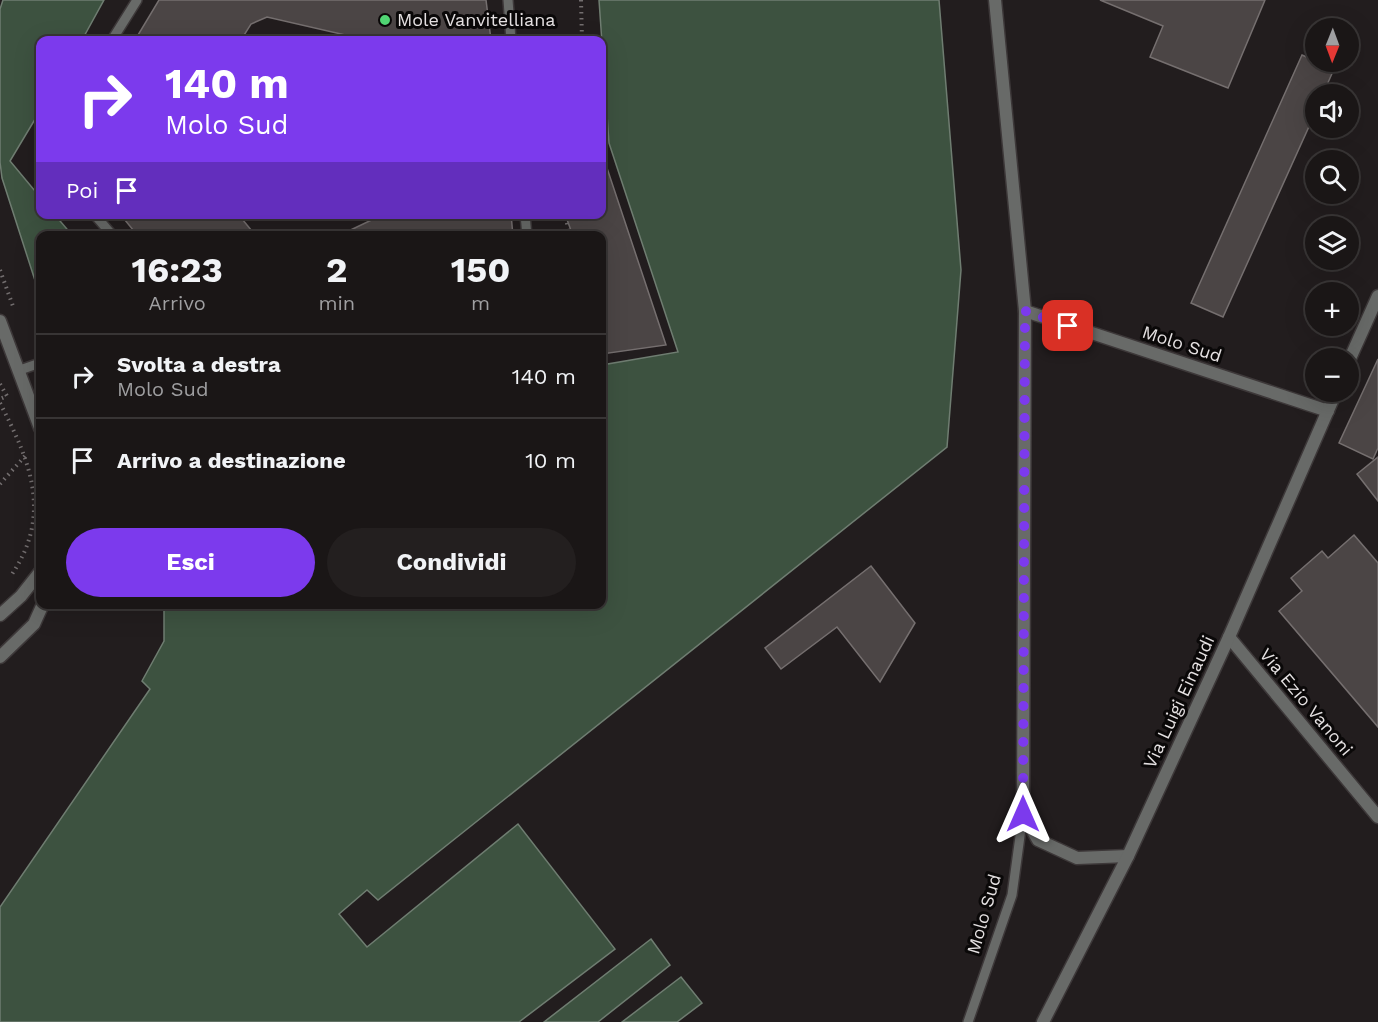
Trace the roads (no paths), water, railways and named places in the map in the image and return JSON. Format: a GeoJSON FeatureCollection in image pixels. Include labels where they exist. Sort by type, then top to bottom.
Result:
{"type":"FeatureCollection","features":[{"type":"Feature","properties":{"kind":"street","name":"Molo Sud"},"geometry":{"type":"LineString","coordinates":[[995,0],[1025,311],[1023,814]]}},
{"type":"Feature","properties":{"kind":"street"},"geometry":{"type":"LineString","coordinates":[[1355,348],[1378,296]]}},
{"type":"Feature","properties":{"kind":"street","name":"Molo Sud"},"geometry":{"type":"LineString","coordinates":[[1025,311],[1328,411]]}},
{"type":"Feature","properties":{"kind":"street"},"geometry":{"type":"LineString","coordinates":[[0,321],[36,416]]}},
{"type":"Feature","properties":{"kind":"street","name":"Via Luigi Einaudi"},"geometry":{"type":"LineString","coordinates":[[1043,1022],[1128,856],[1229,637],[1332,402]]}},
{"type":"Feature","properties":{"kind":"street"},"geometry":{"type":"LineString","coordinates":[[0,615],[21,596],[36,577]]}},
{"type":"Feature","properties":{"kind":"street"},"geometry":{"type":"LineString","coordinates":[[0,657],[34,624],[42,609]]}},
{"type":"Feature","properties":{"kind":"street","name":"Via Ezio Vanoni"},"geometry":{"type":"LineString","coordinates":[[1229,637],[1378,817]]}},
{"type":"Feature","properties":{"kind":"street"},"geometry":{"type":"LineString","coordinates":[[1023,814],[1038,840],[1077,858],[1128,856]]}},
{"type":"Feature","properties":{"kind":"lane"},"geometry":{"type":"LineString","coordinates":[[114,36],[137,0]]}},
{"type":"Feature","properties":{"kind":"lane"},"geometry":{"type":"LineString","coordinates":[[508,0],[512,36]]}},
{"type":"Feature","properties":{"kind":"lane"},"geometry":{"type":"LineString","coordinates":[[98,219],[109,231]]}},
{"type":"Feature","properties":{"kind":"lane"},"geometry":{"type":"LineString","coordinates":[[20,370],[36,364]]}},
{"type":"Feature","properties":{"kind":"lane","name":"Molo Sud"},"geometry":{"type":"LineString","coordinates":[[968,1022],[1012,895],[1023,814]]}},
{"type":"Feature","properties":{"kind":"place","name":"Mole Vanvitelliana"},"geometry":{"type":"Point","coordinates":[385,20]}}]}
